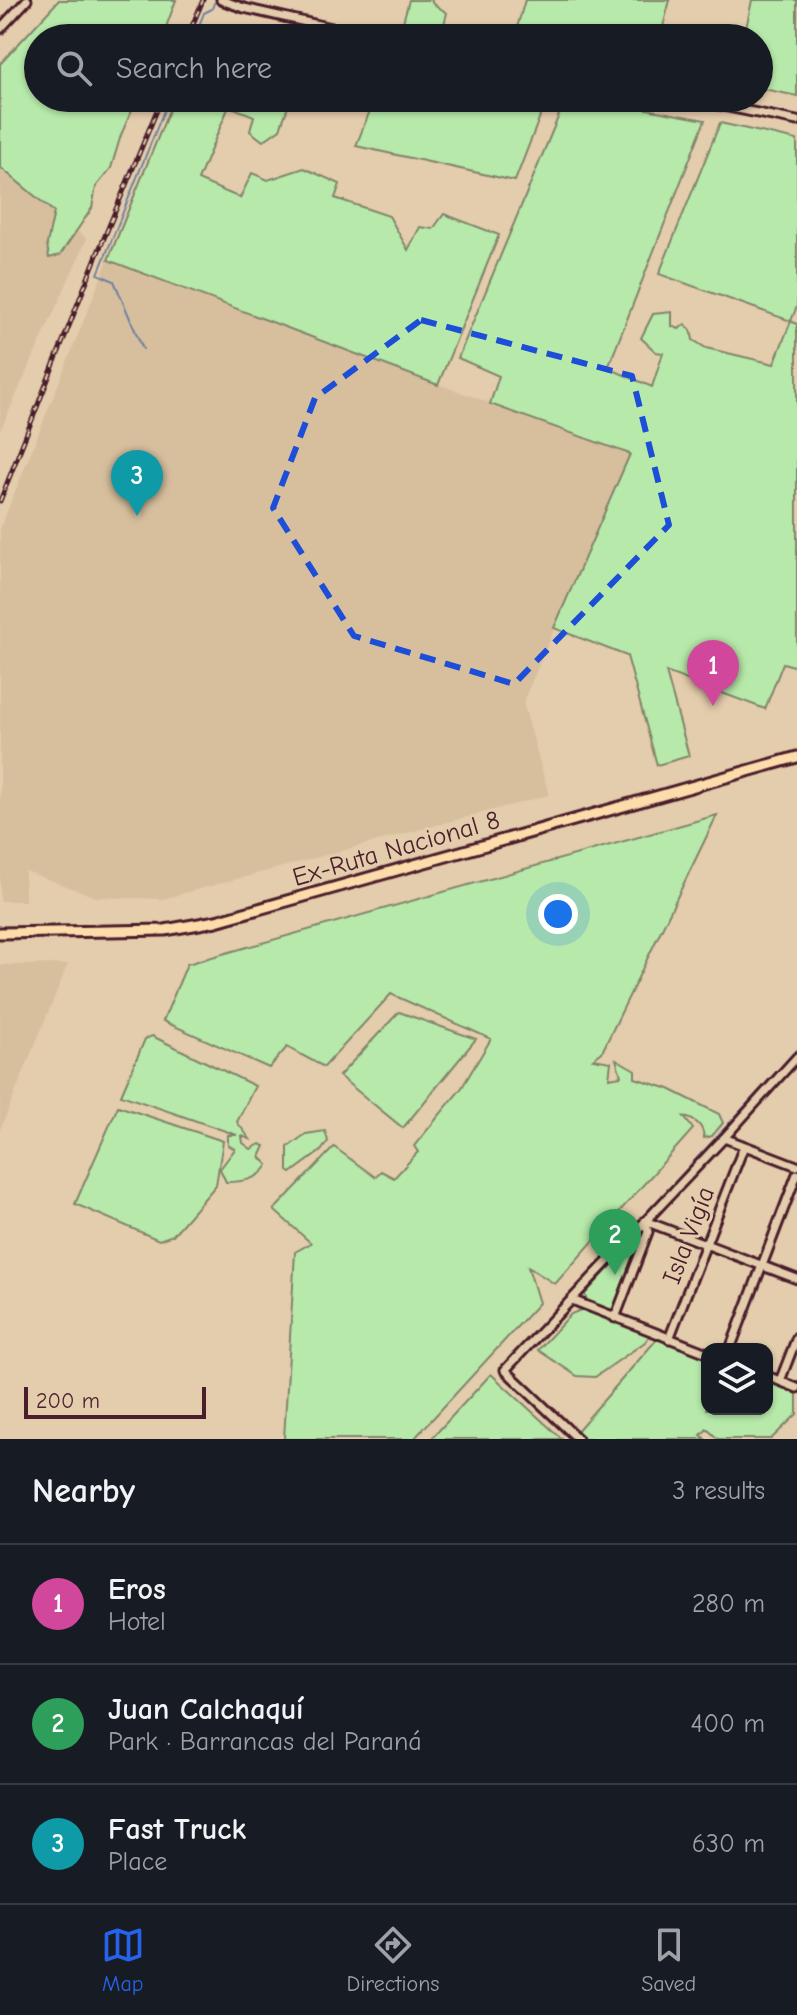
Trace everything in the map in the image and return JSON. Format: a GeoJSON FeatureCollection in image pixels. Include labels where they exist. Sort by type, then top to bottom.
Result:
{"type":"FeatureCollection","features":[{"type":"Feature","properties":{"kind":"main road","name":"Ex-Ruta Nacional 8"},"geometry":{"type":"LineString","coordinates":[[0,933],[165,930],[216,921],[797,757]]}},
{"type":"Feature","properties":{"kind":"street"},"geometry":{"type":"LineString","coordinates":[[0,29],[27,0]]}},
{"type":"Feature","properties":{"kind":"street"},"geometry":{"type":"LineString","coordinates":[[221,0],[314,24]]}},
{"type":"Feature","properties":{"kind":"street"},"geometry":{"type":"LineString","coordinates":[[752,112],[797,121]]}},
{"type":"Feature","properties":{"kind":"street"},"geometry":{"type":"LineString","coordinates":[[578,1439],[505,1370],[797,1057]]}},
{"type":"Feature","properties":{"kind":"street"},"geometry":{"type":"LineString","coordinates":[[724,1138],[797,1166]]}},
{"type":"Feature","properties":{"kind":"street","name":"Isla Vigía"},"geometry":{"type":"LineString","coordinates":[[669,1339],[744,1146]]}},
{"type":"Feature","properties":{"kind":"street"},"geometry":{"type":"LineString","coordinates":[[732,1343],[797,1174]]}},
{"type":"Feature","properties":{"kind":"street"},"geometry":{"type":"LineString","coordinates":[[645,1221],[797,1279]]}},
{"type":"Feature","properties":{"kind":"street"},"geometry":{"type":"LineString","coordinates":[[615,1318],[648,1232],[645,1221]]}},
{"type":"Feature","properties":{"kind":"street"},"geometry":{"type":"LineString","coordinates":[[572,1300],[701,1351]]}},
{"type":"Feature","properties":{"kind":"street"},"geometry":{"type":"LineString","coordinates":[[780,1381],[797,1337]]}},
{"type":"Feature","properties":{"kind":"street"},"geometry":{"type":"LineString","coordinates":[[773,1378],[797,1388]]}},
{"type":"Feature","properties":{"kind":"highlighted area"},"geometry":{"type":"Polygon","coordinates":[[[421,320],[632,376],[669,525],[514,684],[354,636],[273,508],[315,398],[421,320]]]}},
{"type":"Feature","properties":{"kind":"shaded area"},"geometry":{"type":"Polygon","coordinates":[[[0,167],[87,239],[0,431],[0,167]]]}},
{"type":"Feature","properties":{"kind":"shaded area"},"geometry":{"type":"Polygon","coordinates":[[[108,260],[630,454],[523,702],[549,795],[163,899],[96,897],[25,871],[25,901],[0,901],[0,529],[108,260]]]}},
{"type":"Feature","properties":{"kind":"shaded area"},"geometry":{"type":"Polygon","coordinates":[[[68,964],[0,1130],[0,965],[68,964]]]}},
{"type":"Feature","properties":{"kind":"green space"},"geometry":{"type":"Polygon","coordinates":[[[59,0],[176,0],[167,24],[37,24],[59,0]]]}},
{"type":"Feature","properties":{"kind":"green space"},"geometry":{"type":"Polygon","coordinates":[[[409,0],[432,0],[447,13],[444,24],[403,22],[409,0]]]}},
{"type":"Feature","properties":{"kind":"green space"},"geometry":{"type":"Polygon","coordinates":[[[525,0],[670,0],[664,24],[518,24],[525,0]]]}},
{"type":"Feature","properties":{"kind":"green space"},"geometry":{"type":"Polygon","coordinates":[[[752,0],[797,0],[797,96],[773,91],[773,24],[747,24],[752,0]]]}},
{"type":"Feature","properties":{"kind":"green space"},"geometry":{"type":"Polygon","coordinates":[[[24,38],[24,112],[131,112],[111,168],[96,187],[92,208],[60,255],[49,258],[47,244],[54,212],[0,167],[0,64],[24,38]]]}},
{"type":"Feature","properties":{"kind":"green space"},"geometry":{"type":"Polygon","coordinates":[[[168,112],[226,112],[198,180],[240,198],[252,173],[268,180],[304,168],[340,184],[335,198],[389,216],[408,250],[420,227],[433,229],[444,214],[499,235],[438,385],[108,260],[168,112]]]}},
{"type":"Feature","properties":{"kind":"green space"},"geometry":{"type":"Polygon","coordinates":[[[244,112],[286,112],[280,129],[263,141],[250,131],[254,116],[244,112]]]}},
{"type":"Feature","properties":{"kind":"green space"},"geometry":{"type":"Polygon","coordinates":[[[369,112],[542,112],[515,181],[356,146],[369,112]]]}},
{"type":"Feature","properties":{"kind":"green space"},"geometry":{"type":"Polygon","coordinates":[[[560,112],[662,112],[705,120],[608,368],[652,387],[663,353],[656,352],[641,338],[653,314],[672,312],[672,326],[679,329],[685,324],[691,330],[693,340],[706,348],[774,364],[791,321],[797,324],[797,667],[783,663],[765,709],[666,672],[689,756],[657,765],[627,656],[554,628],[630,454],[490,404],[499,376],[458,358],[560,112]]]}},
{"type":"Feature","properties":{"kind":"green space"},"geometry":{"type":"Polygon","coordinates":[[[720,123],[797,140],[797,306],[791,321],[659,274],[720,123]]]}},
{"type":"Feature","properties":{"kind":"green space"},"geometry":{"type":"Polygon","coordinates":[[[717,815],[602,1052],[593,1059],[611,1062],[609,1078],[621,1076],[616,1059],[635,1070],[635,1078],[669,1089],[719,1114],[723,1123],[712,1136],[704,1138],[698,1124],[684,1117],[693,1129],[555,1284],[528,1267],[539,1303],[414,1439],[284,1439],[295,1252],[311,1243],[274,1210],[334,1147],[375,1177],[381,1171],[394,1178],[418,1152],[414,1146],[461,1089],[491,1039],[391,994],[324,1067],[287,1047],[269,1068],[163,1021],[187,964],[717,815]]]}},
{"type":"Feature","properties":{"kind":"green space"},"geometry":{"type":"Polygon","coordinates":[[[399,1012],[476,1039],[403,1128],[339,1076],[399,1012]]]}},
{"type":"Feature","properties":{"kind":"green space"},"geometry":{"type":"Polygon","coordinates":[[[152,1036],[255,1086],[237,1122],[250,1139],[242,1136],[243,1143],[251,1149],[260,1144],[265,1146],[260,1157],[268,1165],[260,1174],[244,1181],[226,1182],[220,1169],[235,1149],[228,1145],[228,1135],[237,1135],[121,1095],[145,1039],[152,1036]]]}},
{"type":"Feature","properties":{"kind":"green space"},"geometry":{"type":"Polygon","coordinates":[[[118,1106],[223,1141],[216,1185],[173,1235],[159,1240],[75,1204],[118,1106]]]}},
{"type":"Feature","properties":{"kind":"green space"},"geometry":{"type":"Polygon","coordinates":[[[325,1131],[328,1141],[321,1151],[291,1173],[288,1171],[288,1147],[306,1134],[325,1131]]]}},
{"type":"Feature","properties":{"kind":"green space"},"geometry":{"type":"Polygon","coordinates":[[[627,1249],[633,1249],[635,1255],[614,1309],[587,1301],[585,1294],[627,1249]]]}},
{"type":"Feature","properties":{"kind":"green space"},"geometry":{"type":"Polygon","coordinates":[[[583,1309],[650,1335],[645,1342],[595,1377],[577,1376],[538,1350],[571,1314],[583,1309]]]}},
{"type":"Feature","properties":{"kind":"green space"},"geometry":{"type":"Polygon","coordinates":[[[657,1339],[701,1356],[701,1415],[773,1415],[773,1383],[797,1393],[797,1414],[771,1439],[718,1439],[707,1429],[701,1435],[705,1439],[584,1439],[576,1432],[657,1339]]]}},
{"type":"Feature","properties":{"kind":"green space"},"geometry":{"type":"Polygon","coordinates":[[[491,1374],[562,1439],[431,1439],[491,1374]]]}},
{"type":"Feature","properties":{"kind":"waterway"},"geometry":{"type":"LineString","coordinates":[[200,24],[204,13],[212,9],[214,3]]}},
{"type":"Feature","properties":{"kind":"waterway"},"geometry":{"type":"LineString","coordinates":[[143,349],[114,281],[98,274],[163,112]]}},
{"type":"Feature","properties":{"kind":"waterway"},"geometry":{"type":"LineString","coordinates":[[566,1300],[797,1050]]}},
{"type":"Feature","properties":{"kind":"railway"},"geometry":{"type":"LineString","coordinates":[[193,24],[203,0]]}},
{"type":"Feature","properties":{"kind":"railway"},"geometry":{"type":"LineString","coordinates":[[0,501],[156,112]]}},
{"type":"Feature","properties":{"kind":"place","name":"Fast Truck"},"geometry":{"type":"Point","coordinates":[137,516]}},
{"type":"Feature","properties":{"kind":"place","name":"Eros"},"geometry":{"type":"Point","coordinates":[713,706]}},
{"type":"Feature","properties":{"kind":"place","name":"Juan Calchaquí"},"geometry":{"type":"Point","coordinates":[615,1275]}}]}
